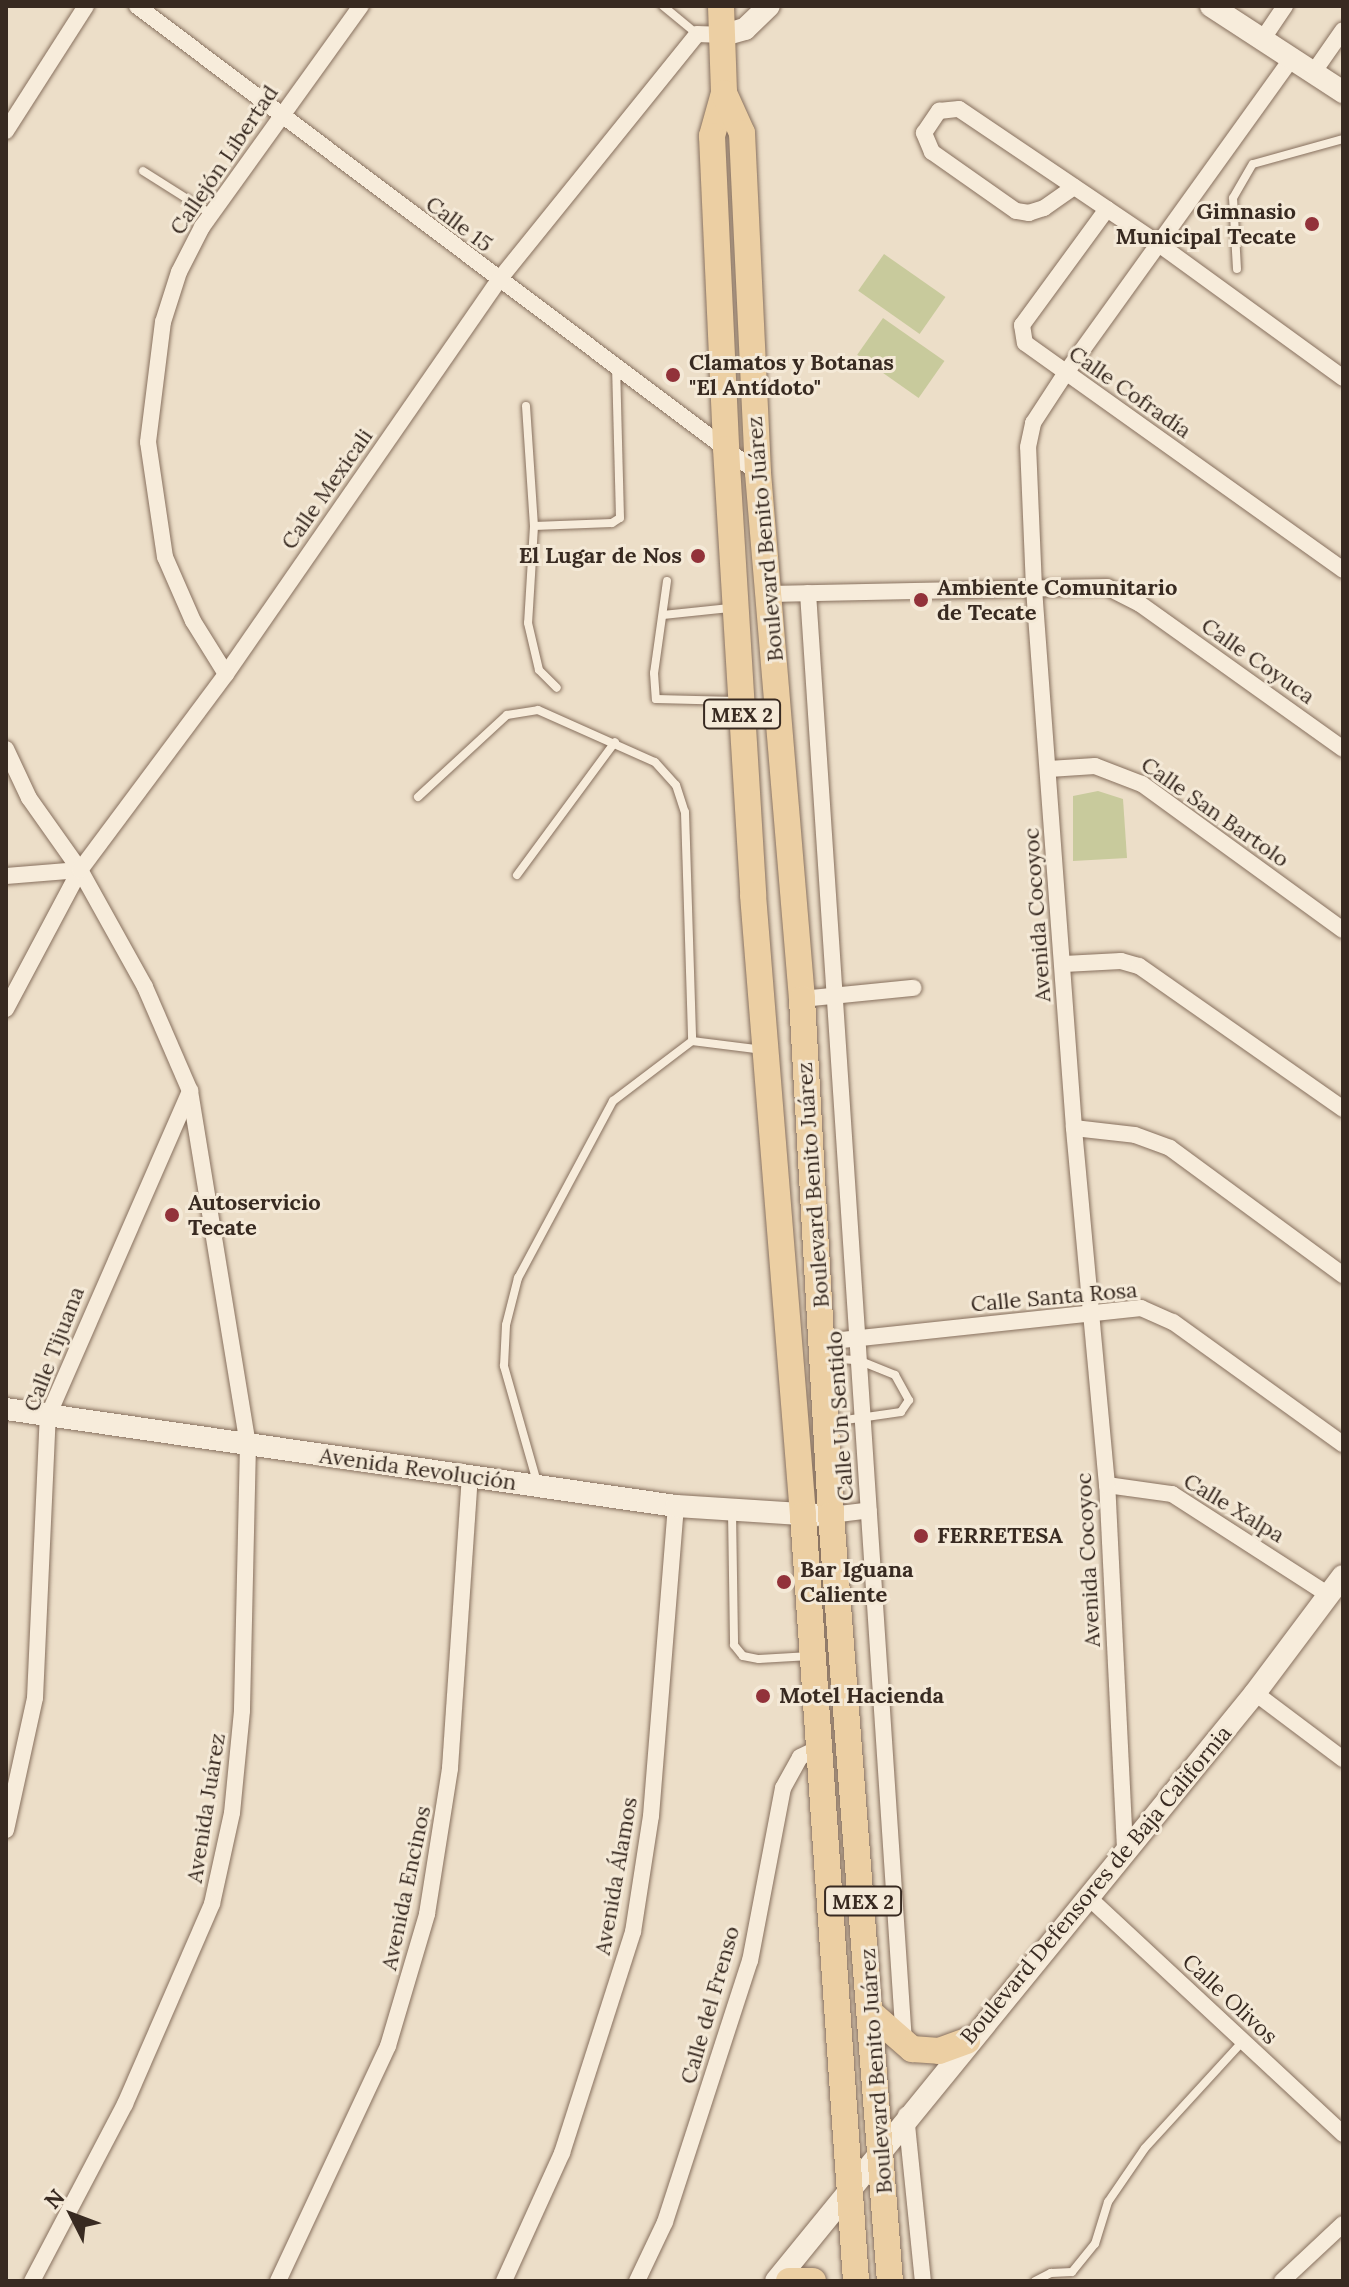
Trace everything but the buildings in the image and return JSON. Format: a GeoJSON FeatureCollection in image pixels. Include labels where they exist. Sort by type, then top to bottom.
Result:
{"type":"FeatureCollection","features":[{"type":"Feature","properties":{"kind":"main road","name":"Boulevard Benito Juárez"},"geometry":{"type":"LineString","coordinates":[[721,6],[724,93],[712,136],[735,607],[856,2281]]}},
{"type":"Feature","properties":{"kind":"main road"},"geometry":{"type":"LineString","coordinates":[[724,35],[745,29],[769,6]]}},
{"type":"Feature","properties":{"kind":"main road"},"geometry":{"type":"LineString","coordinates":[[1211,6],[1343,92]]}},
{"type":"Feature","properties":{"kind":"main road","name":"Boulevard Benito Juárez"},"geometry":{"type":"LineString","coordinates":[[724,93],[742,133],[758,473],[802,999],[831,1515],[873,2015],[890,2281]]}},
{"type":"Feature","properties":{"kind":"main road","name":"Avenida Revolución"},"geometry":{"type":"LineString","coordinates":[[6,1409],[676,1506],[831,1515]]}},
{"type":"Feature","properties":{"kind":"main road","name":"Boulevard Defensores de Baja California"},"geometry":{"type":"LineString","coordinates":[[776,2281],[849,2195],[882,2144],[1255,1693],[1343,1576]]}},
{"type":"Feature","properties":{"kind":"main road"},"geometry":{"type":"LineString","coordinates":[[873,2015],[904,2044],[939,2051],[967,2041]]}},
{"type":"Feature","properties":{"kind":"main road"},"geometry":{"type":"LineString","coordinates":[[838,2020],[856,2053],[863,2129],[882,2144]]}},
{"type":"Feature","properties":{"kind":"main road"},"geometry":{"type":"LineString","coordinates":[[789,2281],[813,2281]]}},
{"type":"Feature","properties":{"kind":"street"},"geometry":{"type":"LineString","coordinates":[[6,131],[86,6]]}},
{"type":"Feature","properties":{"kind":"street","name":"Calle 15"},"geometry":{"type":"LineString","coordinates":[[137,6],[498,281],[758,473]]}},
{"type":"Feature","properties":{"kind":"street","name":"Callejón Libertad"},"geometry":{"type":"LineString","coordinates":[[226,674],[193,621],[165,557],[148,442],[163,322],[179,272],[211,214],[279,113],[361,6]]}},
{"type":"Feature","properties":{"kind":"street"},"geometry":{"type":"LineString","coordinates":[[1262,40],[1285,6]]}},
{"type":"Feature","properties":{"kind":"street"},"geometry":{"type":"LineString","coordinates":[[1313,73],[1343,30]]}},
{"type":"Feature","properties":{"kind":"street"},"geometry":{"type":"LineString","coordinates":[[697,34],[724,35]]}},
{"type":"Feature","properties":{"kind":"street","name":"Calle Mexicali"},"geometry":{"type":"LineString","coordinates":[[6,1009],[80,870],[226,674],[498,281],[697,34]]}},
{"type":"Feature","properties":{"kind":"street","name":"Avenida Cocoyoc"},"geometry":{"type":"LineString","coordinates":[[1125,1849],[1107,1485],[1094,1312],[1074,1128],[1034,588],[1028,447],[1033,423],[1065,374],[1156,242],[1291,59]]}},
{"type":"Feature","properties":{"kind":"street"},"geometry":{"type":"LineString","coordinates":[[1074,187],[1044,208],[1029,213],[1016,211],[932,152],[924,133],[939,111],[959,109],[1156,242],[1343,378]]}},
{"type":"Feature","properties":{"kind":"street","name":"Calle Cofradía"},"geometry":{"type":"LineString","coordinates":[[1107,209],[1022,325],[1025,343],[1343,570]]}},
{"type":"Feature","properties":{"kind":"street","name":"Calle Coyuca"},"geometry":{"type":"LineString","coordinates":[[769,594],[1092,586],[1124,593],[1343,749]]}},
{"type":"Feature","properties":{"kind":"street","name":"Calle Un Sentido"},"geometry":{"type":"LineString","coordinates":[[808,593],[904,2044]]}},
{"type":"Feature","properties":{"kind":"street","name":"Avenida Juárez"},"geometry":{"type":"LineString","coordinates":[[6,749],[29,798],[80,870],[145,987],[190,1091],[248,1444],[242,1711],[232,1813],[212,1904],[125,2104],[32,2281]]}},
{"type":"Feature","properties":{"kind":"street","name":"Calle San Bartolo"},"geometry":{"type":"LineString","coordinates":[[1049,769],[1095,766],[1142,784],[1343,930]]}},
{"type":"Feature","properties":{"kind":"street"},"geometry":{"type":"LineString","coordinates":[[6,876],[80,870]]}},
{"type":"Feature","properties":{"kind":"street"},"geometry":{"type":"LineString","coordinates":[[1064,964],[1121,961],[1139,966],[1343,1109]]}},
{"type":"Feature","properties":{"kind":"street"},"geometry":{"type":"LineString","coordinates":[[802,999],[913,988]]}},
{"type":"Feature","properties":{"kind":"street","name":"Calle Tijuana"},"geometry":{"type":"LineString","coordinates":[[6,1830],[35,1698],[48,1416],[190,1091]]}},
{"type":"Feature","properties":{"kind":"street"},"geometry":{"type":"LineString","coordinates":[[1074,1128],[1135,1135],[1170,1148],[1343,1275]]}},
{"type":"Feature","properties":{"kind":"street","name":"Calle Santa Rosa"},"geometry":{"type":"LineString","coordinates":[[823,1350],[856,1339],[1094,1312],[1156,1312],[1343,1444]]}},
{"type":"Feature","properties":{"kind":"street","name":"Avenida Encinos"},"geometry":{"type":"LineString","coordinates":[[278,2281],[388,2046],[427,1914],[450,1768],[470,1477]]}},
{"type":"Feature","properties":{"kind":"street","name":"Calle Xalpa"},"geometry":{"type":"LineString","coordinates":[[1107,1485],[1172,1494],[1329,1595]]}},
{"type":"Feature","properties":{"kind":"street","name":"Avenida Álamos"},"geometry":{"type":"LineString","coordinates":[[504,2281],[562,2153],[633,1932],[652,1800],[676,1506]]}},
{"type":"Feature","properties":{"kind":"street"},"geometry":{"type":"LineString","coordinates":[[831,1515],[869,1510]]}},
{"type":"Feature","properties":{"kind":"street"},"geometry":{"type":"LineString","coordinates":[[1255,1693],[1343,1759]]}},
{"type":"Feature","properties":{"kind":"street","name":"Calle del Frenso"},"geometry":{"type":"LineString","coordinates":[[637,2281],[665,2222],[750,1961],[783,1788],[800,1757],[819,1748]]}},
{"type":"Feature","properties":{"kind":"street","name":"Calle Olivos"},"geometry":{"type":"LineString","coordinates":[[1087,1896],[1343,2134]]}},
{"type":"Feature","properties":{"kind":"street"},"geometry":{"type":"LineString","coordinates":[[906,2115],[923,2281]]}},
{"type":"Feature","properties":{"kind":"street"},"geometry":{"type":"LineString","coordinates":[[1282,2281],[1343,2224]]}},
{"type":"Feature","properties":{"kind":"lane"},"geometry":{"type":"LineString","coordinates":[[663,6],[697,34]]}},
{"type":"Feature","properties":{"kind":"lane"},"geometry":{"type":"LineString","coordinates":[[1237,269],[1233,198],[1253,164],[1343,139]]}},
{"type":"Feature","properties":{"kind":"lane"},"geometry":{"type":"LineString","coordinates":[[143,171],[211,214]]}},
{"type":"Feature","properties":{"kind":"lane"},"geometry":{"type":"LineString","coordinates":[[534,526],[612,523],[620,518],[616,368]]}},
{"type":"Feature","properties":{"kind":"lane"},"geometry":{"type":"LineString","coordinates":[[526,406],[534,526],[528,623],[539,670],[557,688]]}},
{"type":"Feature","properties":{"kind":"lane"},"geometry":{"type":"LineString","coordinates":[[667,581],[654,673],[656,699],[741,701]]}},
{"type":"Feature","properties":{"kind":"lane"},"geometry":{"type":"LineString","coordinates":[[663,615],[735,607]]}},
{"type":"Feature","properties":{"kind":"lane"},"geometry":{"type":"LineString","coordinates":[[418,797],[507,715],[538,710],[655,762],[676,785],[685,812],[692,1041]]}},
{"type":"Feature","properties":{"kind":"lane"},"geometry":{"type":"LineString","coordinates":[[517,875],[615,742]]}},
{"type":"Feature","properties":{"kind":"lane"},"geometry":{"type":"LineString","coordinates":[[538,1487],[504,1366],[506,1325],[518,1278],[613,1101],[692,1041],[766,1050]]}},
{"type":"Feature","properties":{"kind":"lane"},"geometry":{"type":"LineString","coordinates":[[823,1350],[895,1375],[909,1400],[901,1412],[827,1422]]}},
{"type":"Feature","properties":{"kind":"lane"},"geometry":{"type":"LineString","coordinates":[[732,1511],[734,1645],[743,1656],[759,1659],[813,1656]]}},
{"type":"Feature","properties":{"kind":"lane"},"geometry":{"type":"LineString","coordinates":[[1035,2281],[1051,2273],[1072,2272],[1095,2244],[1108,2202],[1145,2148],[1243,2041]]}},
{"type":"Feature","properties":{"kind":"green space"},"geometry":{"type":"Polygon","coordinates":[[[884,254],[945,297],[920,334],[858,291],[884,254]]]}},
{"type":"Feature","properties":{"kind":"green space"},"geometry":{"type":"Polygon","coordinates":[[[883,318],[944,361],[919,398],[857,355],[883,318]]]}},
{"type":"Feature","properties":{"kind":"green space"},"geometry":{"type":"Polygon","coordinates":[[[1098,791],[1123,799],[1127,858],[1073,861],[1073,796],[1098,791]]]}},
{"type":"Feature","properties":{"kind":"place","name":"Gimnasio Municipal Tecate"},"geometry":{"type":"Point","coordinates":[1312,224]}},
{"type":"Feature","properties":{"kind":"place","name":"Clamatos y Botanas \"El Antídoto\""},"geometry":{"type":"Point","coordinates":[673,375]}},
{"type":"Feature","properties":{"kind":"place","name":"El Lugar de Nos"},"geometry":{"type":"Point","coordinates":[698,556]}},
{"type":"Feature","properties":{"kind":"place","name":"Ambiente Comunitario de Tecate"},"geometry":{"type":"Point","coordinates":[921,600]}},
{"type":"Feature","properties":{"kind":"place","name":"Autoservicio Tecate"},"geometry":{"type":"Point","coordinates":[172,1215]}},
{"type":"Feature","properties":{"kind":"place","name":"FERRETESA"},"geometry":{"type":"Point","coordinates":[921,1536]}},
{"type":"Feature","properties":{"kind":"place","name":"Bar Iguana Caliente"},"geometry":{"type":"Point","coordinates":[784,1582]}},
{"type":"Feature","properties":{"kind":"place","name":"Motel Hacienda"},"geometry":{"type":"Point","coordinates":[763,1696]}}]}
